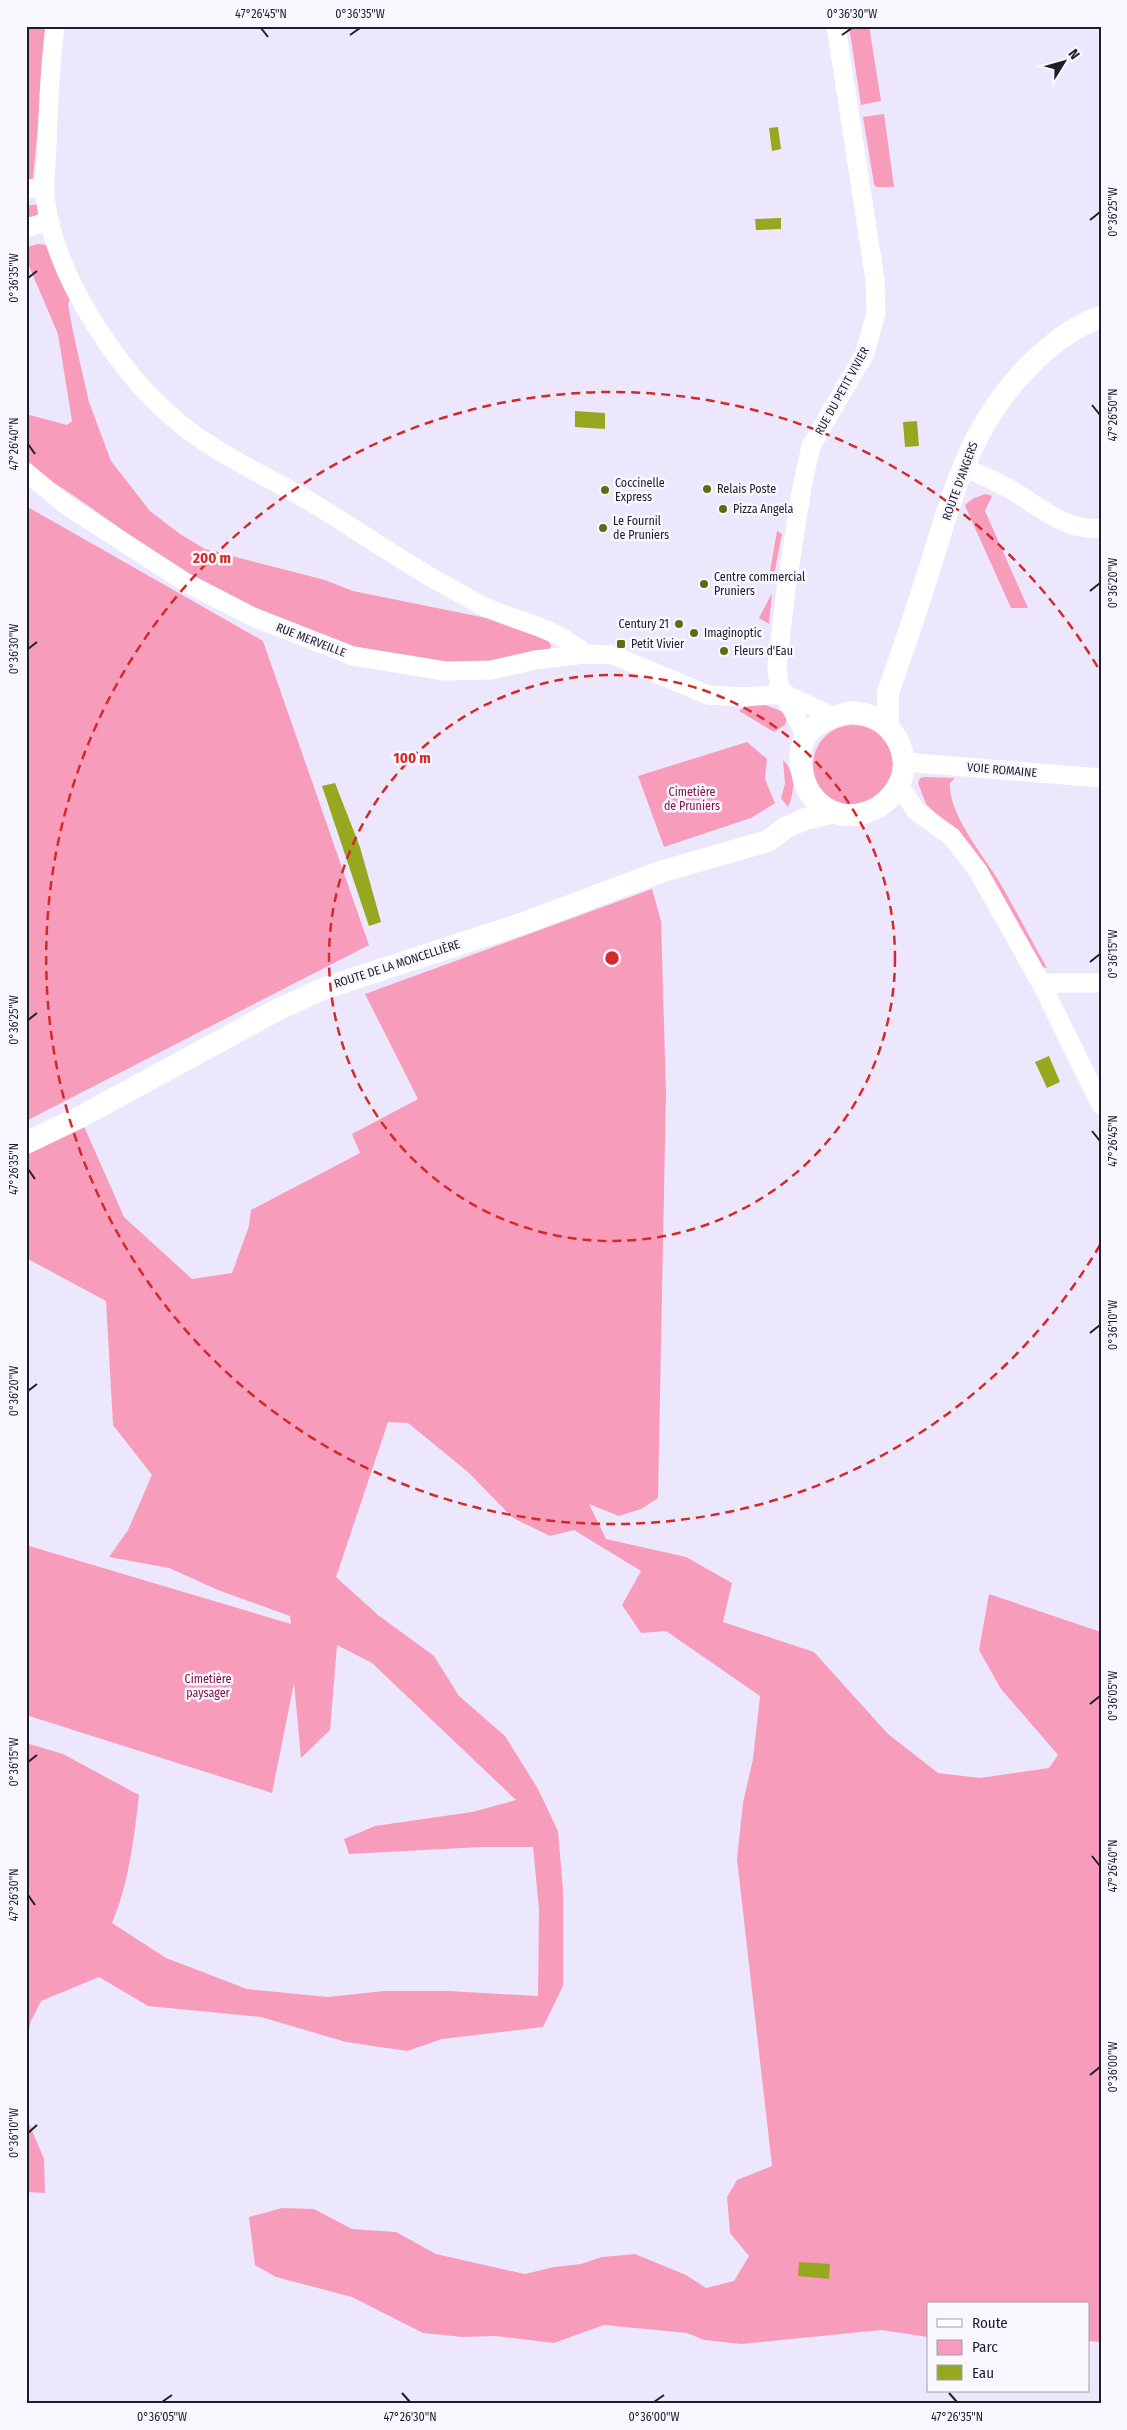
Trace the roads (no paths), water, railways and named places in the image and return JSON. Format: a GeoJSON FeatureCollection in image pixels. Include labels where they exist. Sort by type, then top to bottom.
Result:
{"type":"FeatureCollection","features":[{"type":"Feature","properties":{"kind":"street"},"geometry":{"type":"LineString","coordinates":[[55,26],[49,78],[45,186],[50,222],[72,284],[99,330],[137,384],[179,423],[234,461],[311,502],[392,556],[486,607],[570,640],[585,654]]}},
{"type":"Feature","properties":{"kind":"street","name":"RUE DU PETIT VIVIER"},"geometry":{"type":"LineString","coordinates":[[806,736],[779,685],[777,667],[786,590],[804,474],[811,446],[865,353],[876,314],[875,280],[836,26]]}},
{"type":"Feature","properties":{"kind":"street"},"geometry":{"type":"LineString","coordinates":[[26,189],[45,186]]}},
{"type":"Feature","properties":{"kind":"street"},"geometry":{"type":"LineString","coordinates":[[26,228],[50,222]]}},
{"type":"Feature","properties":{"kind":"street","name":"ROUTE D'ANGERS"},"geometry":{"type":"LineString","coordinates":[[888,727],[888,692],[963,467],[977,434],[1002,396],[1052,344],[1101,316]]}},
{"type":"Feature","properties":{"kind":"street"},"geometry":{"type":"LineString","coordinates":[[963,467],[1005,486],[1063,522],[1085,528],[1101,528]]}},
{"type":"Feature","properties":{"kind":"street","name":"RUE MERVEILLE"},"geometry":{"type":"LineString","coordinates":[[26,472],[66,505],[185,582],[251,616],[353,656],[445,671],[491,670],[536,660],[585,654],[613,655],[708,696],[745,697],[785,694]]}},
{"type":"Feature","properties":{"kind":"street","name":"RUE MERVEILLE"},"geometry":{"type":"LineString","coordinates":[[26,487],[66,505]]}},
{"type":"Feature","properties":{"kind":"street"},"geometry":{"type":"LineString","coordinates":[[860,714],[888,692]]}},
{"type":"Feature","properties":{"kind":"street"},"geometry":{"type":"LineString","coordinates":[[785,694],[832,716]]}},
{"type":"Feature","properties":{"kind":"street"},"geometry":{"type":"LineString","coordinates":[[852,712],[860,714],[872,716],[888,727],[900,743],[904,762],[899,785],[893,796],[877,810],[857,816],[834,812],[818,803],[804,783],[800,760],[806,736],[832,716],[852,712]]}},
{"type":"Feature","properties":{"kind":"street","name":"VOIE ROMAINE"},"geometry":{"type":"LineString","coordinates":[[904,762],[1101,778]]}},
{"type":"Feature","properties":{"kind":"street","name":"ROUTE DE LA MONCELLIÈRE"},"geometry":{"type":"LineString","coordinates":[[785,828],[797,810],[804,783]]}},
{"type":"Feature","properties":{"kind":"street"},"geometry":{"type":"LineString","coordinates":[[899,785],[916,811],[952,837],[978,871],[1041,983],[1101,1105]]}},
{"type":"Feature","properties":{"kind":"street"},"geometry":{"type":"LineString","coordinates":[[884,804],[916,811]]}},
{"type":"Feature","properties":{"kind":"street","name":"ROUTE DE LA MONCELLIÈRE"},"geometry":{"type":"LineString","coordinates":[[26,1143],[82,1116],[279,1009],[326,988],[524,923],[660,872],[768,841],[785,828],[834,812]]}},
{"type":"Feature","properties":{"kind":"street"},"geometry":{"type":"LineString","coordinates":[[1041,983],[1101,983]]}},
{"type":"Feature","properties":{"kind":"water"},"geometry":{"type":"Polygon","coordinates":[[[778,127],[781,149],[772,151],[769,128],[778,127]]]}},
{"type":"Feature","properties":{"kind":"water"},"geometry":{"type":"Polygon","coordinates":[[[781,218],[781,229],[756,230],[755,219],[781,218]]]}},
{"type":"Feature","properties":{"kind":"water"},"geometry":{"type":"Polygon","coordinates":[[[575,411],[605,413],[605,429],[575,427],[575,411]]]}},
{"type":"Feature","properties":{"kind":"water"},"geometry":{"type":"Polygon","coordinates":[[[917,421],[919,446],[905,447],[903,422],[917,421]]]}},
{"type":"Feature","properties":{"kind":"water"},"geometry":{"type":"Polygon","coordinates":[[[335,783],[360,847],[381,922],[369,926],[322,786],[335,783]]]}},
{"type":"Feature","properties":{"kind":"water"},"geometry":{"type":"Polygon","coordinates":[[[1049,1056],[1060,1082],[1047,1088],[1035,1062],[1049,1056]]]}},
{"type":"Feature","properties":{"kind":"water"},"geometry":{"type":"Polygon","coordinates":[[[799,2262],[830,2264],[829,2279],[798,2276],[799,2262]]]}},
{"type":"Feature","properties":{"kind":"place","name":"Relais Poste"},"geometry":{"type":"Point","coordinates":[707,489]}},
{"type":"Feature","properties":{"kind":"place","name":"Coccinelle Express"},"geometry":{"type":"Point","coordinates":[605,490]}},
{"type":"Feature","properties":{"kind":"place","name":"Pizza Angela"},"geometry":{"type":"Point","coordinates":[723,509]}},
{"type":"Feature","properties":{"kind":"place","name":"Le Fournil de Pruniers"},"geometry":{"type":"Point","coordinates":[603,528]}},
{"type":"Feature","properties":{"kind":"place","name":"Centre commercial Pruniers"},"geometry":{"type":"Point","coordinates":[704,584]}},
{"type":"Feature","properties":{"kind":"place","name":"Century 21"},"geometry":{"type":"Point","coordinates":[679,624]}},
{"type":"Feature","properties":{"kind":"place","name":"Imaginoptic"},"geometry":{"type":"Point","coordinates":[694,633]}},
{"type":"Feature","properties":{"kind":"place","name":"Petit Vivier"},"geometry":{"type":"Point","coordinates":[621,644]}},
{"type":"Feature","properties":{"kind":"place","name":"Fleurs d'Eau"},"geometry":{"type":"Point","coordinates":[724,651]}},
{"type":"Feature","properties":{"kind":"park label","name":"Cimetière de Pruniers"},"geometry":{"type":"Point","coordinates":[692,799]}},
{"type":"Feature","properties":{"kind":"park label","name":"Cimetière paysager"},"geometry":{"type":"Point","coordinates":[208,1686]}}]}
